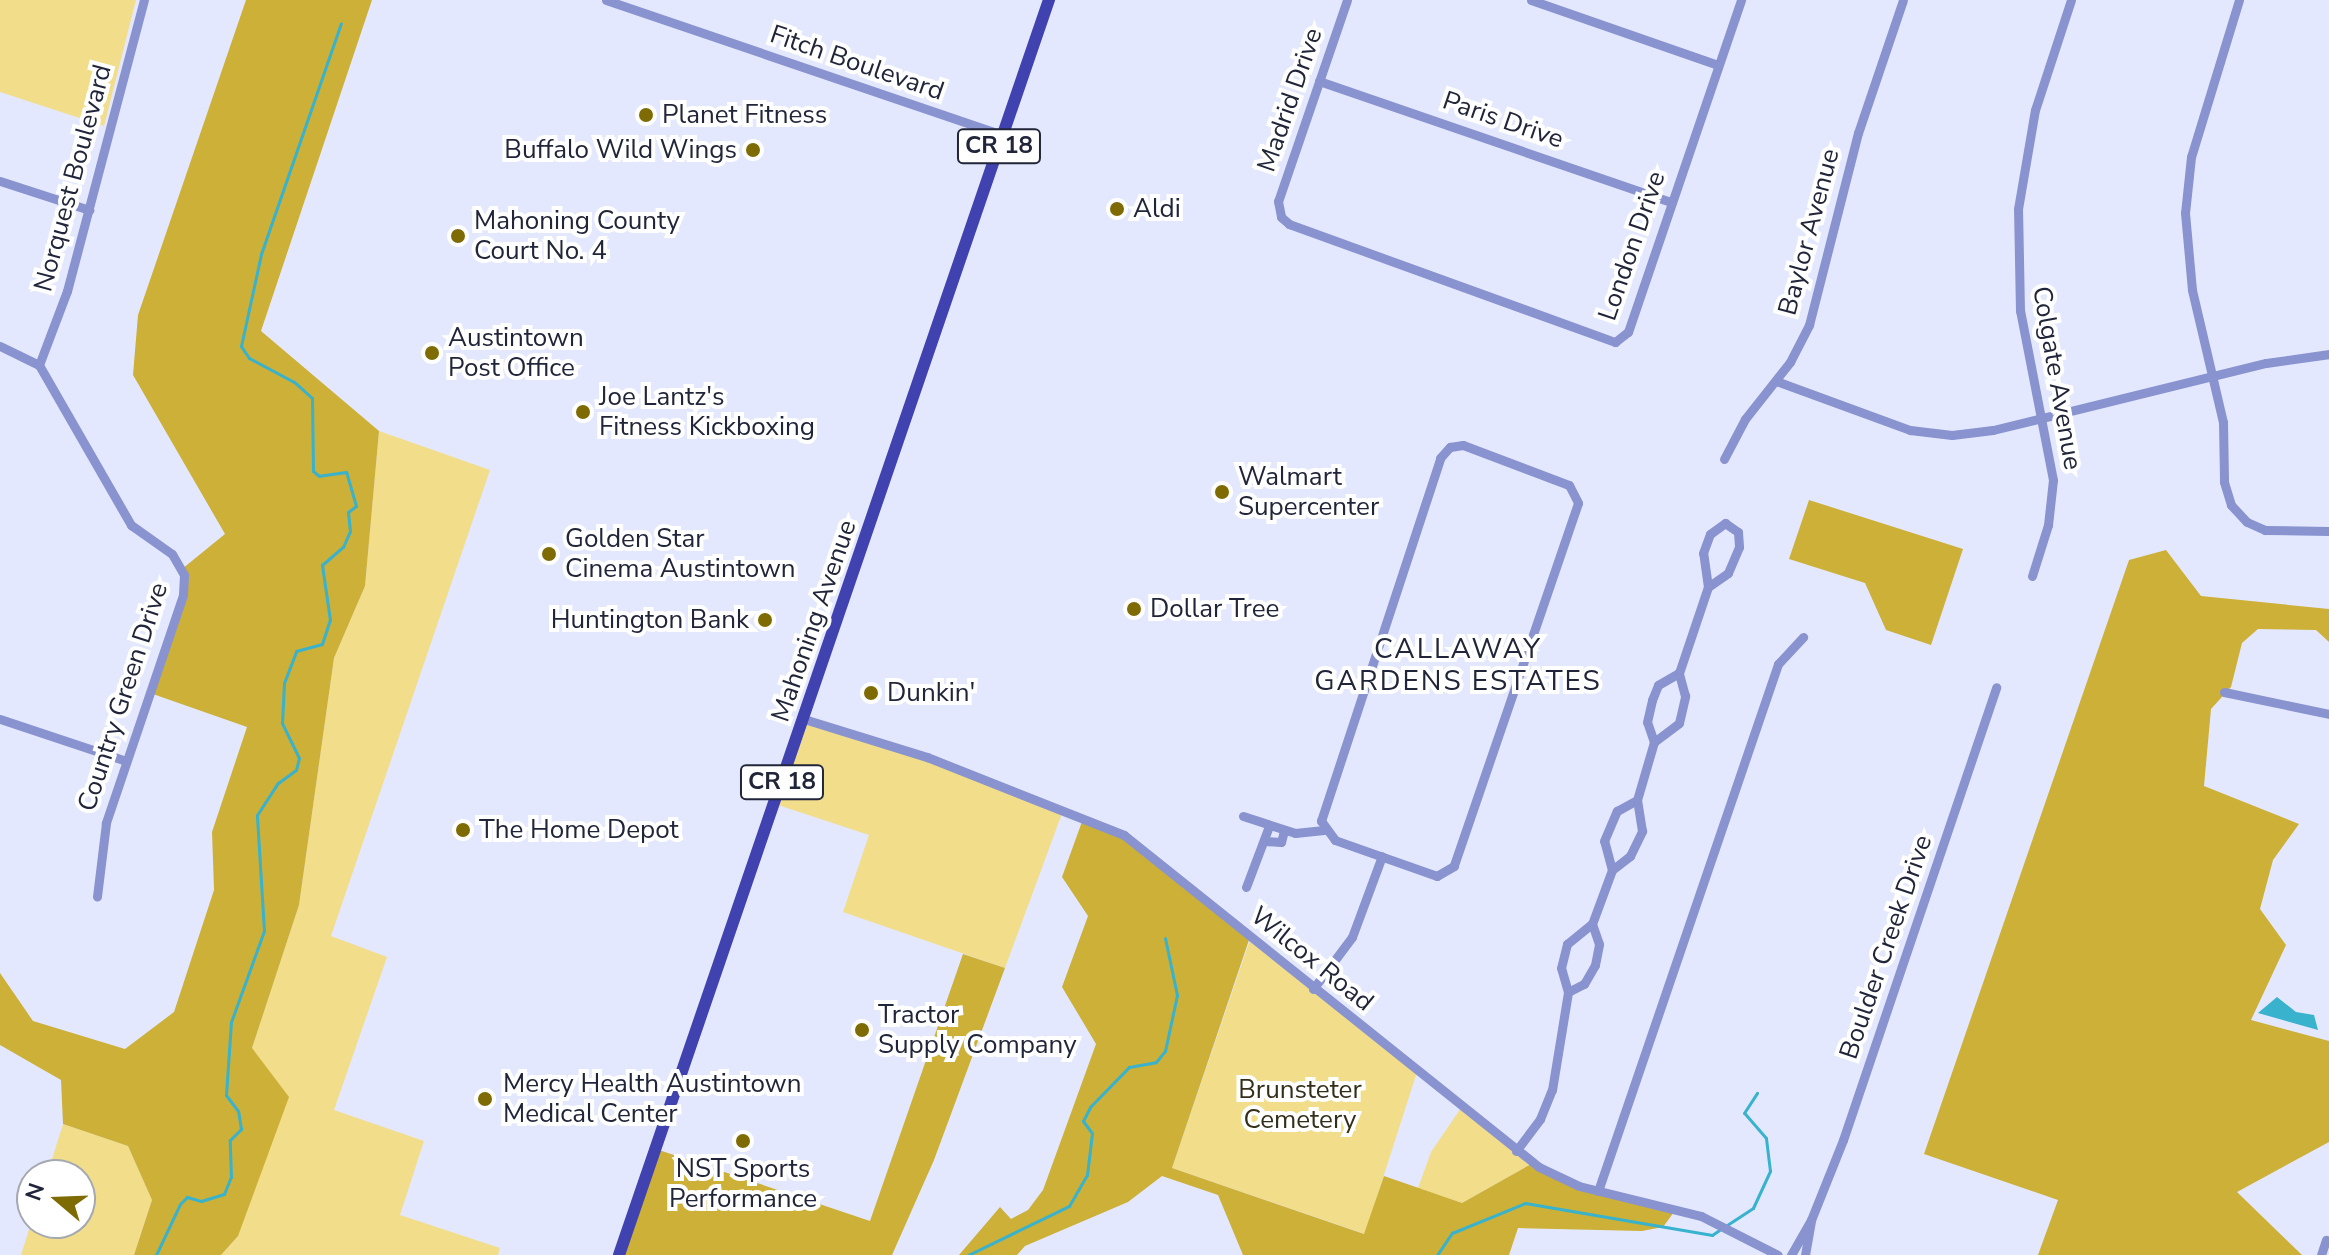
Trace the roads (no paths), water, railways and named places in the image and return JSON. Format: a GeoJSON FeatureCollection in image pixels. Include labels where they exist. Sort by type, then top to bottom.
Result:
{"type":"FeatureCollection","features":[{"type":"Feature","properties":{"kind":"main road","name":"Mahoning Avenue"},"geometry":{"type":"LineString","coordinates":[[619,1255],[1049,0]]}},
{"type":"Feature","properties":{"kind":"street","name":"Norquest Boulevard"},"geometry":{"type":"LineString","coordinates":[[39,365],[89,210],[144,0]]}},
{"type":"Feature","properties":{"kind":"street","name":"Fitch Boulevard"},"geometry":{"type":"LineString","coordinates":[[606,0],[1003,135]]}},
{"type":"Feature","properties":{"kind":"street","name":"Madrid Drive"},"geometry":{"type":"LineString","coordinates":[[1280,214],[1278,201],[1347,0]]}},
{"type":"Feature","properties":{"kind":"street"},"geometry":{"type":"LineString","coordinates":[[1531,0],[1718,65]]}},
{"type":"Feature","properties":{"kind":"street","name":"London Drive"},"geometry":{"type":"LineString","coordinates":[[1280,214],[1289,224],[1615,342],[1628,332],[1741,0]]}},
{"type":"Feature","properties":{"kind":"street","name":"Baylor Avenue"},"geometry":{"type":"LineString","coordinates":[[1724,459],[1745,419],[1776,381],[1809,325],[1854,148],[1903,0]]}},
{"type":"Feature","properties":{"kind":"street","name":"Colgate Avenue"},"geometry":{"type":"LineString","coordinates":[[2032,576],[2053,494],[2042,418],[2020,311],[2018,209],[2035,110],[2071,0]]}},
{"type":"Feature","properties":{"kind":"street"},"geometry":{"type":"LineString","coordinates":[[2239,0],[2204,102],[2187,180],[2187,257],[2226,443],[2226,493],[2238,514],[2265,530],[2329,531]]}},
{"type":"Feature","properties":{"kind":"street","name":"Paris Drive"},"geometry":{"type":"LineString","coordinates":[[1319,81],[1671,202]]}},
{"type":"Feature","properties":{"kind":"street"},"geometry":{"type":"LineString","coordinates":[[0,181],[89,210]]}},
{"type":"Feature","properties":{"kind":"street"},"geometry":{"type":"LineString","coordinates":[[0,346],[39,365]]}},
{"type":"Feature","properties":{"kind":"street"},"geometry":{"type":"LineString","coordinates":[[1776,381],[1927,433],[1975,433],[2212,377],[2329,354]]}},
{"type":"Feature","properties":{"kind":"street","name":"Country Green Drive"},"geometry":{"type":"LineString","coordinates":[[39,365],[131,525],[172,554],[184,575],[183,595],[102,838],[97,896]]}},
{"type":"Feature","properties":{"kind":"street"},"geometry":{"type":"LineString","coordinates":[[1243,816],[1284,831],[1324,830],[1437,876],[1454,866],[1578,503],[1569,485],[1463,445],[1442,453],[1321,815],[1324,830]]}},
{"type":"Feature","properties":{"kind":"street"},"geometry":{"type":"LineString","coordinates":[[1654,742],[1679,723],[1685,696],[1679,673],[1708,587],[1703,553],[1715,528],[1730,524],[1739,537],[1737,553],[1728,573],[1708,587]]}},
{"type":"Feature","properties":{"kind":"street"},"geometry":{"type":"LineString","coordinates":[[1598,1191],[1778,664],[1803,637]]}},
{"type":"Feature","properties":{"kind":"street"},"geometry":{"type":"LineString","coordinates":[[1516,1151],[1540,1119],[1552,1090],[1568,992],[1561,968],[1567,944],[1592,924],[1612,870],[1634,852],[1642,831],[1637,800],[1654,742],[1647,722],[1652,700],[1658,685],[1679,673]]}},
{"type":"Feature","properties":{"kind":"street","name":"Boulder Creek Drive"},"geometry":{"type":"LineString","coordinates":[[1805,1255],[1811,1220],[1996,687]]}},
{"type":"Feature","properties":{"kind":"street"},"geometry":{"type":"LineString","coordinates":[[2224,692],[2329,714]]}},
{"type":"Feature","properties":{"kind":"street"},"geometry":{"type":"LineString","coordinates":[[0,719],[126,761]]}},
{"type":"Feature","properties":{"kind":"street","name":"Wilcox Road"},"geometry":{"type":"LineString","coordinates":[[804,719],[927,757],[1105,825],[1140,846],[1516,1151],[1561,1178],[1598,1191],[1701,1216],[1778,1255]]}},
{"type":"Feature","properties":{"kind":"street"},"geometry":{"type":"LineString","coordinates":[[1612,870],[1604,841],[1617,811],[1637,800]]}},
{"type":"Feature","properties":{"kind":"street"},"geometry":{"type":"LineString","coordinates":[[1246,887],[1269,826]]}},
{"type":"Feature","properties":{"kind":"street"},"geometry":{"type":"LineString","coordinates":[[1264,841],[1281,842],[1284,831]]}},
{"type":"Feature","properties":{"kind":"street"},"geometry":{"type":"LineString","coordinates":[[1313,989],[1352,937],[1382,856]]}},
{"type":"Feature","properties":{"kind":"street"},"geometry":{"type":"LineString","coordinates":[[1568,992],[1584,984],[1595,965],[1599,944],[1592,924]]}},
{"type":"Feature","properties":{"kind":"street","name":"Boulder Creek Drive"},"geometry":{"type":"LineString","coordinates":[[1791,1255],[1811,1220]]}},
{"type":"Feature","properties":{"kind":"street"},"geometry":{"type":"LineString","coordinates":[[2321,1255],[2326,1240]]}},
{"type":"Feature","properties":{"kind":"water"},"geometry":{"type":"Polygon","coordinates":[[[2277,997],[2296,1012],[2314,1015],[2318,1030],[2258,1013],[2277,997]]]}},
{"type":"Feature","properties":{"kind":"waterway"},"geometry":{"type":"LineString","coordinates":[[156,1255],[180,1204],[187,1197],[201,1201],[224,1194],[231,1177],[230,1140],[241,1129],[238,1111],[226,1095],[231,1022],[264,931],[257,815],[278,783],[296,770],[299,758],[282,723],[284,683],[296,651],[322,644],[330,620],[322,565],[343,547],[350,531],[348,512],[356,506],[346,472],[319,476],[313,471],[312,398],[294,382],[249,358],[241,346],[261,254],[341,23]]}},
{"type":"Feature","properties":{"kind":"waterway"},"geometry":{"type":"LineString","coordinates":[[968,1255],[1069,1206],[1087,1175],[1092,1133],[1083,1121],[1090,1107],[1129,1067],[1156,1062],[1165,1051],[1177,995],[1165,938]]}},
{"type":"Feature","properties":{"kind":"waterway"},"geometry":{"type":"LineString","coordinates":[[1727,1225],[1753,1208],[1770,1171],[1766,1138],[1744,1113],[1757,1093]]}},
{"type":"Feature","properties":{"kind":"waterway"},"geometry":{"type":"LineString","coordinates":[[1437,1255],[1452,1233],[1525,1203],[1712,1235],[1721,1229]]}},
{"type":"Feature","properties":{"kind":"place","name":"Planet Fitness"},"geometry":{"type":"Point","coordinates":[646,115]}},
{"type":"Feature","properties":{"kind":"place","name":"Buffalo Wild Wings"},"geometry":{"type":"Point","coordinates":[753,150]}},
{"type":"Feature","properties":{"kind":"place","name":"Aldi"},"geometry":{"type":"Point","coordinates":[1117,209]}},
{"type":"Feature","properties":{"kind":"place","name":"Mahoning County Court No. 4"},"geometry":{"type":"Point","coordinates":[458,236]}},
{"type":"Feature","properties":{"kind":"place","name":"Austintown Post Office"},"geometry":{"type":"Point","coordinates":[432,353]}},
{"type":"Feature","properties":{"kind":"place","name":"Joe Lantz's Fitness Kickboxing"},"geometry":{"type":"Point","coordinates":[583,412]}},
{"type":"Feature","properties":{"kind":"place","name":"Walmart Supercenter"},"geometry":{"type":"Point","coordinates":[1222,492]}},
{"type":"Feature","properties":{"kind":"place","name":"Golden Star Cinema Austintown"},"geometry":{"type":"Point","coordinates":[549,554]}},
{"type":"Feature","properties":{"kind":"place","name":"Dollar Tree"},"geometry":{"type":"Point","coordinates":[1134,609]}},
{"type":"Feature","properties":{"kind":"place","name":"Huntington Bank"},"geometry":{"type":"Point","coordinates":[765,620]}},
{"type":"Feature","properties":{"kind":"place","name":"Dunkin'"},"geometry":{"type":"Point","coordinates":[871,693]}},
{"type":"Feature","properties":{"kind":"place","name":"The Home Depot"},"geometry":{"type":"Point","coordinates":[463,830]}},
{"type":"Feature","properties":{"kind":"place","name":"Tractor Supply Company"},"geometry":{"type":"Point","coordinates":[862,1030]}},
{"type":"Feature","properties":{"kind":"place","name":"Mercy Health Austintown Medical Center"},"geometry":{"type":"Point","coordinates":[485,1099]}},
{"type":"Feature","properties":{"kind":"place","name":"NST Sports Performance"},"geometry":{"type":"Point","coordinates":[743,1141]}},
{"type":"Feature","properties":{"kind":"district","name":"CALLAWAY GARDENS ESTATES"},"geometry":{"type":"Point","coordinates":[1458,665]}},
{"type":"Feature","properties":{"kind":"park label","name":"Brunsteter Cemetery"},"geometry":{"type":"Point","coordinates":[1300,1105]}}]}
